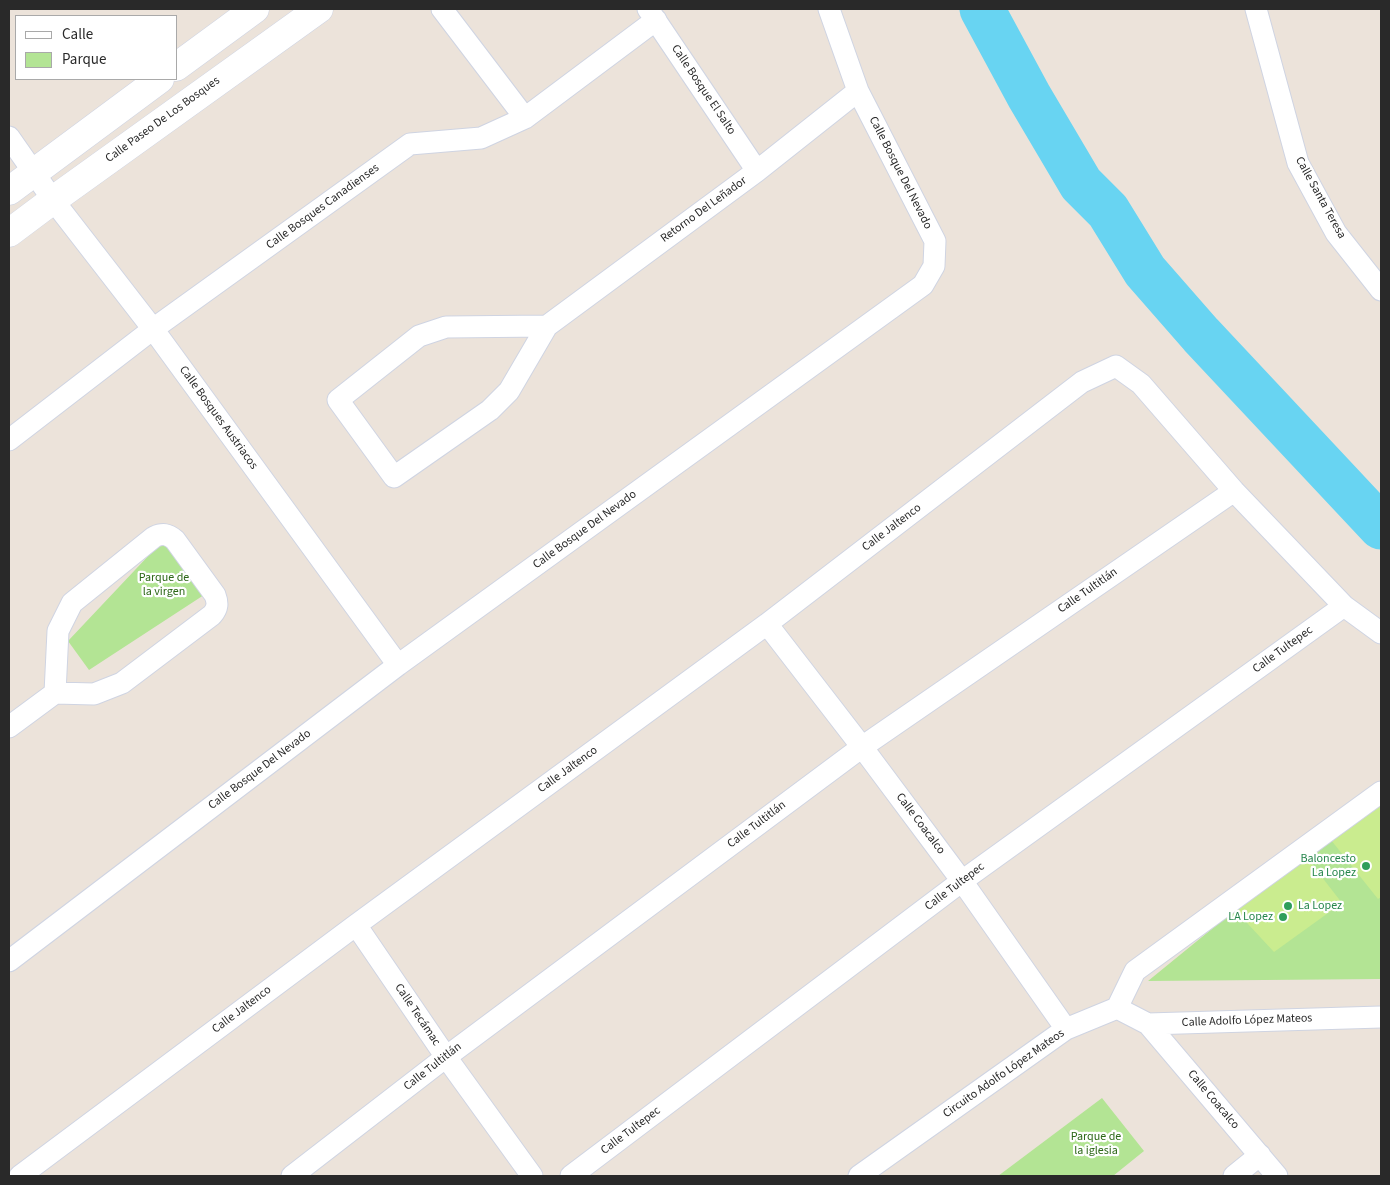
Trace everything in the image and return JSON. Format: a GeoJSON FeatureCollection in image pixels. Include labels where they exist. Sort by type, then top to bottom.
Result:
{"type":"FeatureCollection","features":[{"type":"Feature","properties":{"kind":"main road"},"geometry":{"type":"LineString","coordinates":[[178,66],[255,9]]}},
{"type":"Feature","properties":{"kind":"main road","name":"Calle Paseo De Los Bosques"},"geometry":{"type":"LineString","coordinates":[[9,233],[318,9]]}},
{"type":"Feature","properties":{"kind":"main road"},"geometry":{"type":"LineString","coordinates":[[9,191],[159,80]]}},
{"type":"Feature","properties":{"kind":"street"},"geometry":{"type":"LineString","coordinates":[[442,9],[525,118]]}},
{"type":"Feature","properties":{"kind":"street","name":"Calle Bosque Del Nevado"},"geometry":{"type":"LineString","coordinates":[[9,961],[398,665],[923,285],[934,266],[935,240],[858,91],[829,9]]}},
{"type":"Feature","properties":{"kind":"street","name":"Calle Santa Teresa"},"geometry":{"type":"LineString","coordinates":[[1256,9],[1298,163],[1336,233],[1381,290]]}},
{"type":"Feature","properties":{"kind":"street","name":"Calle Bosques Canadienses"},"geometry":{"type":"LineString","coordinates":[[9,440],[153,329],[410,144],[482,138],[525,118],[652,14]]}},
{"type":"Feature","properties":{"kind":"street","name":"Calle Bosque El Salto"},"geometry":{"type":"LineString","coordinates":[[652,14],[757,172]]}},
{"type":"Feature","properties":{"kind":"street","name":"Retorno Del Leñador"},"geometry":{"type":"LineString","coordinates":[[547,326],[757,172],[858,91]]}},
{"type":"Feature","properties":{"kind":"street","name":"Calle Bosques Austriacos"},"geometry":{"type":"LineString","coordinates":[[9,137],[52,200],[153,329],[398,665]]}},
{"type":"Feature","properties":{"kind":"street"},"geometry":{"type":"LineString","coordinates":[[547,326],[509,391],[490,410],[394,477],[338,400],[419,336],[446,327],[547,326]]}},
{"type":"Feature","properties":{"kind":"street","name":"Calle Jaltenco"},"geometry":{"type":"LineString","coordinates":[[20,1176],[356,925],[767,624],[1082,382],[1116,366],[1141,384],[1234,490]]}},
{"type":"Feature","properties":{"kind":"street"},"geometry":{"type":"LineString","coordinates":[[1234,490],[1344,606],[1381,634]]}},
{"type":"Feature","properties":{"kind":"street","name":"Calle Tultitlán"},"geometry":{"type":"LineString","coordinates":[[292,1176],[446,1057],[862,747],[1234,490]]}},
{"type":"Feature","properties":{"kind":"street"},"geometry":{"type":"LineString","coordinates":[[9,727],[55,693],[94,694],[122,683],[212,615],[218,602],[215,595],[175,540],[169,535],[161,534],[154,537],[72,603],[58,630],[55,693]]}},
{"type":"Feature","properties":{"kind":"street","name":"Calle Tultepec"},"geometry":{"type":"LineString","coordinates":[[571,1176],[962,881],[1344,606]]}},
{"type":"Feature","properties":{"kind":"street","name":"Calle Coacalco"},"geometry":{"type":"LineString","coordinates":[[767,624],[962,881],[1066,1029]]}},
{"type":"Feature","properties":{"kind":"street"},"geometry":{"type":"LineString","coordinates":[[1117,1008],[1135,971],[1381,792]]}},
{"type":"Feature","properties":{"kind":"street","name":"Calle Tecámac"},"geometry":{"type":"LineString","coordinates":[[356,925],[446,1057],[532,1176]]}},
{"type":"Feature","properties":{"kind":"street","name":"Calle Adolfo López Mateos"},"geometry":{"type":"LineString","coordinates":[[1117,1008],[1148,1024],[1381,1017]]}},
{"type":"Feature","properties":{"kind":"street","name":"Circuito Adolfo López Mateos"},"geometry":{"type":"LineString","coordinates":[[859,1176],[1066,1029],[1117,1008]]}},
{"type":"Feature","properties":{"kind":"street","name":"Calle Coacalco"},"geometry":{"type":"LineString","coordinates":[[1148,1024],[1277,1176]]}},
{"type":"Feature","properties":{"kind":"street"},"geometry":{"type":"LineString","coordinates":[[1234,1176],[1260,1155]]}},
{"type":"Feature","properties":{"kind":"green space","name":"Parque de la virgen"},"geometry":{"type":"Polygon","coordinates":[[[168,535],[207,593],[89,670],[68,641],[168,535]]]}},
{"type":"Feature","properties":{"kind":"green space"},"geometry":{"type":"Polygon","coordinates":[[[1381,796],[1381,979],[1148,981],[1327,835],[1381,796]]]}},
{"type":"Feature","properties":{"kind":"green space","name":"Baloncesto La Lopez"},"geometry":{"type":"Polygon","coordinates":[[[1381,796],[1381,897],[1378,899],[1327,835],[1381,796]]]}},
{"type":"Feature","properties":{"kind":"green space","name":"La Lopez"},"geometry":{"type":"Polygon","coordinates":[[[1304,854],[1342,903],[1274,952],[1235,910],[1304,854]]]}},
{"type":"Feature","properties":{"kind":"green space","name":"Parque de la iglesia"},"geometry":{"type":"Polygon","coordinates":[[[1102,1098],[1144,1151],[1113,1176],[998,1176],[1102,1098]]]}},
{"type":"Feature","properties":{"kind":"waterway"},"geometry":{"type":"LineString","coordinates":[[982,9],[1029,96],[1081,184],[1108,211],[1145,271],[1201,335],[1381,527]]}},
{"type":"Feature","properties":{"kind":"place","name":"Baloncesto La Lopez"},"geometry":{"type":"Point","coordinates":[1366,866]}},
{"type":"Feature","properties":{"kind":"place","name":"La Lopez"},"geometry":{"type":"Point","coordinates":[1288,906]}},
{"type":"Feature","properties":{"kind":"place","name":"LA Lopez"},"geometry":{"type":"Point","coordinates":[1283,917]}}]}
